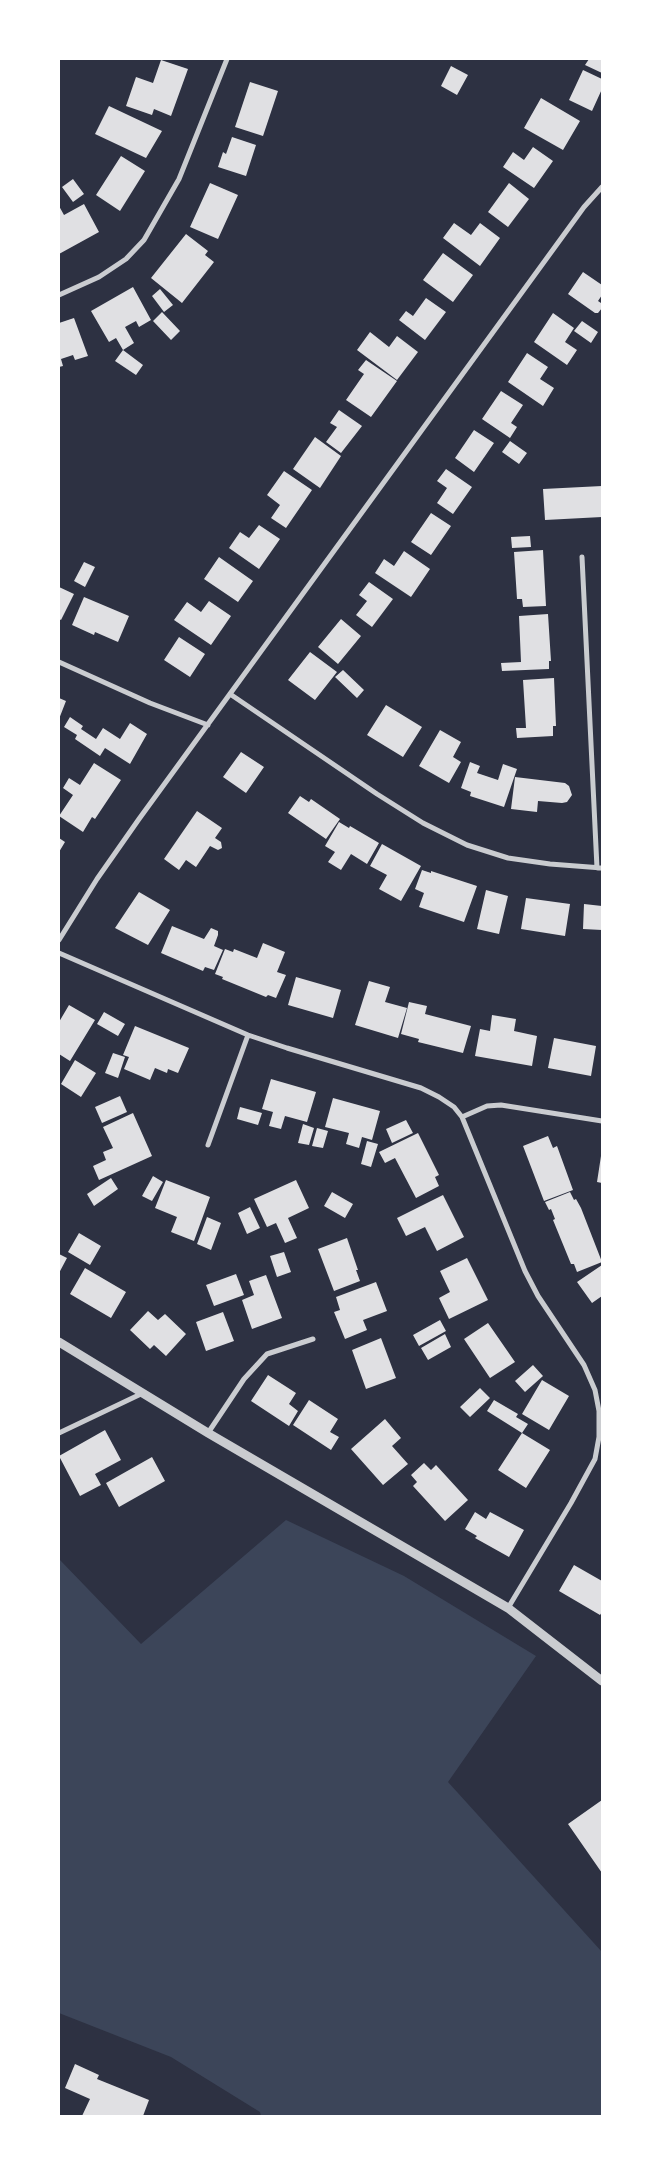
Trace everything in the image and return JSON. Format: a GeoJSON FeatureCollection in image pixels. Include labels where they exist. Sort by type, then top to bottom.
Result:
{"type":"FeatureCollection","features":[{"type":"Feature","properties":{"kind":"street"},"geometry":{"type":"LineString","coordinates":[[59,295],[99,277],[119,264],[144,240],[179,179],[227,59]]}},
{"type":"Feature","properties":{"kind":"street"},"geometry":{"type":"LineString","coordinates":[[59,940],[97,879],[230,694],[584,207],[602,187]]}},
{"type":"Feature","properties":{"kind":"street"},"geometry":{"type":"LineString","coordinates":[[230,694],[377,794],[423,823],[467,845],[508,858],[600,868],[582,557]]}},
{"type":"Feature","properties":{"kind":"street"},"geometry":{"type":"LineString","coordinates":[[59,662],[150,703],[208,725]]}},
{"type":"Feature","properties":{"kind":"street"},"geometry":{"type":"LineString","coordinates":[[59,953],[248,1035],[421,1088],[454,1107],[462,1117],[525,1271],[538,1296],[584,1365],[595,1390],[599,1411],[599,1438],[595,1459],[508,1608]]}},
{"type":"Feature","properties":{"kind":"street"},"geometry":{"type":"LineString","coordinates":[[208,1144],[248,1035]]}},
{"type":"Feature","properties":{"kind":"street"},"geometry":{"type":"LineString","coordinates":[[462,1117],[480,1108],[501,1105],[602,1121]]}},
{"type":"Feature","properties":{"kind":"street"},"geometry":{"type":"LineString","coordinates":[[208,1433],[244,1379],[267,1354],[313,1339]]}},
{"type":"Feature","properties":{"kind":"street"},"geometry":{"type":"LineString","coordinates":[[59,1342],[208,1433],[508,1608],[602,1681]]}},
{"type":"Feature","properties":{"kind":"street"},"geometry":{"type":"LineString","coordinates":[[59,1433],[143,1393]]}},
{"type":"Feature","properties":{"kind":"shaded area"},"geometry":{"type":"Polygon","coordinates":[[[286,1520],[404,1576],[536,1656],[448,1782],[602,1952],[602,2116],[261,2116],[260,2112],[171,2057],[59,2013],[59,1559],[141,1644],[286,1520]]]}},
{"type":"Feature","properties":{"kind":"building"},"geometry":{"type":"Polygon","coordinates":[[[589,59],[602,59],[602,73],[585,65],[589,59]]]}},
{"type":"Feature","properties":{"kind":"building"},"geometry":{"type":"Polygon","coordinates":[[[161,60],[188,69],[171,116],[154,109],[152,115],[126,106],[136,77],[153,83],[161,60]]]}},
{"type":"Feature","properties":{"kind":"building"},"geometry":{"type":"Polygon","coordinates":[[[451,66],[468,75],[457,95],[441,86],[451,66]]]}},
{"type":"Feature","properties":{"kind":"building"},"geometry":{"type":"Polygon","coordinates":[[[583,70],[602,79],[602,89],[592,111],[569,100],[583,70]]]}},
{"type":"Feature","properties":{"kind":"building"},"geometry":{"type":"Polygon","coordinates":[[[250,82],[278,91],[263,136],[235,127],[250,82]]]}},
{"type":"Feature","properties":{"kind":"building"},"geometry":{"type":"Polygon","coordinates":[[[541,98],[580,121],[563,150],[524,128],[541,98]]]}},
{"type":"Feature","properties":{"kind":"building"},"geometry":{"type":"Polygon","coordinates":[[[109,106],[162,131],[146,158],[95,134],[109,106]]]}},
{"type":"Feature","properties":{"kind":"building"},"geometry":{"type":"Polygon","coordinates":[[[232,137],[256,145],[246,176],[218,167],[223,152],[226,154],[232,137]]]}},
{"type":"Feature","properties":{"kind":"building"},"geometry":{"type":"Polygon","coordinates":[[[533,147],[553,161],[534,188],[503,167],[513,152],[524,160],[533,147]]]}},
{"type":"Feature","properties":{"kind":"building"},"geometry":{"type":"Polygon","coordinates":[[[121,156],[145,171],[120,211],[96,195],[121,156]]]}},
{"type":"Feature","properties":{"kind":"building"},"geometry":{"type":"Polygon","coordinates":[[[73,179],[84,194],[73,202],[62,187],[73,179]]]}},
{"type":"Feature","properties":{"kind":"building"},"geometry":{"type":"Polygon","coordinates":[[[210,183],[238,195],[218,239],[190,227],[210,183]]]}},
{"type":"Feature","properties":{"kind":"building"},"geometry":{"type":"Polygon","coordinates":[[[509,183],[529,199],[508,227],[488,212],[509,183]]]}},
{"type":"Feature","properties":{"kind":"building"},"geometry":{"type":"Polygon","coordinates":[[[84,204],[99,232],[59,254],[59,206],[64,215],[84,204]]]}},
{"type":"Feature","properties":{"kind":"building"},"geometry":{"type":"Polygon","coordinates":[[[454,223],[471,235],[480,223],[500,238],[480,266],[443,238],[454,223]]]}},
{"type":"Feature","properties":{"kind":"building"},"geometry":{"type":"Polygon","coordinates":[[[186,234],[208,251],[205,255],[214,262],[182,303],[151,278],[186,234]]]}},
{"type":"Feature","properties":{"kind":"building"},"geometry":{"type":"Polygon","coordinates":[[[443,253],[473,275],[453,302],[423,280],[443,253]]]}},
{"type":"Feature","properties":{"kind":"building"},"geometry":{"type":"Polygon","coordinates":[[[583,272],[602,285],[602,295],[598,301],[601,303],[602,308],[598,313],[595,313],[568,294],[583,272]]]}},
{"type":"Feature","properties":{"kind":"building"},"geometry":{"type":"Polygon","coordinates":[[[133,287],[151,320],[139,327],[136,321],[125,327],[134,343],[123,350],[116,338],[109,342],[91,311],[133,287]]]}},
{"type":"Feature","properties":{"kind":"building"},"geometry":{"type":"Polygon","coordinates":[[[160,289],[173,305],[164,312],[152,296],[160,289]]]}},
{"type":"Feature","properties":{"kind":"building"},"geometry":{"type":"Polygon","coordinates":[[[426,298],[446,312],[425,340],[399,320],[406,311],[413,316],[426,298]]]}},
{"type":"Feature","properties":{"kind":"building"},"geometry":{"type":"Polygon","coordinates":[[[162,312],[180,331],[171,340],[153,321],[162,312]]]}},
{"type":"Feature","properties":{"kind":"building"},"geometry":{"type":"Polygon","coordinates":[[[553,313],[574,328],[565,342],[577,350],[567,365],[534,342],[553,313]]]}},
{"type":"Feature","properties":{"kind":"building"},"geometry":{"type":"Polygon","coordinates":[[[74,318],[88,356],[75,360],[73,355],[61,359],[63,366],[59,367],[59,323],[74,318]]]}},
{"type":"Feature","properties":{"kind":"building"},"geometry":{"type":"Polygon","coordinates":[[[582,321],[598,332],[591,343],[574,331],[582,321]]]}},
{"type":"Feature","properties":{"kind":"building"},"geometry":{"type":"Polygon","coordinates":[[[370,332],[389,347],[397,336],[418,352],[397,380],[357,350],[370,332]]]}},
{"type":"Feature","properties":{"kind":"building"},"geometry":{"type":"Polygon","coordinates":[[[123,350],[143,365],[136,375],[115,361],[123,350]]]}},
{"type":"Feature","properties":{"kind":"building"},"geometry":{"type":"Polygon","coordinates":[[[527,353],[548,367],[540,379],[554,388],[543,406],[508,382],[527,353]]]}},
{"type":"Feature","properties":{"kind":"building"},"geometry":{"type":"Polygon","coordinates":[[[366,360],[397,381],[371,417],[346,400],[364,374],[358,370],[366,360]]]}},
{"type":"Feature","properties":{"kind":"building"},"geometry":{"type":"Polygon","coordinates":[[[501,391],[523,405],[511,423],[517,427],[510,438],[482,419],[501,391]]]}},
{"type":"Feature","properties":{"kind":"building"},"geometry":{"type":"Polygon","coordinates":[[[339,410],[362,426],[341,453],[326,442],[337,427],[330,423],[339,410]]]}},
{"type":"Feature","properties":{"kind":"building"},"geometry":{"type":"Polygon","coordinates":[[[474,430],[494,443],[474,472],[455,458],[474,430]]]}},
{"type":"Feature","properties":{"kind":"building"},"geometry":{"type":"Polygon","coordinates":[[[315,437],[341,456],[320,488],[293,469],[315,437]]]}},
{"type":"Feature","properties":{"kind":"building"},"geometry":{"type":"Polygon","coordinates":[[[510,441],[527,453],[519,464],[502,452],[510,441]]]}},
{"type":"Feature","properties":{"kind":"building"},"geometry":{"type":"Polygon","coordinates":[[[446,469],[472,487],[453,514],[437,503],[447,488],[437,481],[446,469]]]}},
{"type":"Feature","properties":{"kind":"building"},"geometry":{"type":"Polygon","coordinates":[[[284,471],[312,490],[286,528],[271,518],[280,505],[267,495],[284,471]]]}},
{"type":"Feature","properties":{"kind":"building"},"geometry":{"type":"Polygon","coordinates":[[[602,486],[602,517],[545,520],[543,489],[602,486]]]}},
{"type":"Feature","properties":{"kind":"building"},"geometry":{"type":"Polygon","coordinates":[[[431,513],[451,526],[431,555],[411,542],[431,513]]]}},
{"type":"Feature","properties":{"kind":"building"},"geometry":{"type":"Polygon","coordinates":[[[259,525],[280,539],[259,569],[229,548],[240,532],[249,538],[259,525]]]}},
{"type":"Feature","properties":{"kind":"building"},"geometry":{"type":"Polygon","coordinates":[[[530,536],[531,547],[512,548],[511,537],[530,536]]]}},
{"type":"Feature","properties":{"kind":"building"},"geometry":{"type":"Polygon","coordinates":[[[543,550],[546,606],[523,607],[522,599],[517,599],[514,552],[543,550]]]}},
{"type":"Feature","properties":{"kind":"building"},"geometry":{"type":"Polygon","coordinates":[[[404,551],[430,569],[411,597],[375,573],[384,559],[394,566],[404,551]]]}},
{"type":"Feature","properties":{"kind":"building"},"geometry":{"type":"Polygon","coordinates":[[[219,557],[253,581],[238,602],[204,579],[219,557]]]}},
{"type":"Feature","properties":{"kind":"building"},"geometry":{"type":"Polygon","coordinates":[[[84,562],[95,567],[85,587],[74,581],[84,562]]]}},
{"type":"Feature","properties":{"kind":"building"},"geometry":{"type":"Polygon","coordinates":[[[369,582],[393,599],[372,627],[356,615],[367,601],[359,595],[369,582]]]}},
{"type":"Feature","properties":{"kind":"building"},"geometry":{"type":"Polygon","coordinates":[[[59,587],[74,594],[61,620],[59,619],[59,587]]]}},
{"type":"Feature","properties":{"kind":"building"},"geometry":{"type":"Polygon","coordinates":[[[84,597],[129,616],[118,642],[95,632],[94,635],[72,625],[84,597]]]}},
{"type":"Feature","properties":{"kind":"building"},"geometry":{"type":"Polygon","coordinates":[[[209,601],[231,616],[211,645],[174,620],[187,602],[201,612],[209,601]]]}},
{"type":"Feature","properties":{"kind":"building"},"geometry":{"type":"Polygon","coordinates":[[[548,614],[551,661],[549,661],[549,669],[502,671],[501,663],[521,662],[519,616],[548,614]]]}},
{"type":"Feature","properties":{"kind":"building"},"geometry":{"type":"Polygon","coordinates":[[[341,619],[361,636],[338,664],[318,647],[341,619]]]}},
{"type":"Feature","properties":{"kind":"building"},"geometry":{"type":"Polygon","coordinates":[[[179,637],[205,654],[190,677],[164,660],[179,637]]]}},
{"type":"Feature","properties":{"kind":"building"},"geometry":{"type":"Polygon","coordinates":[[[310,652],[337,672],[315,700],[288,680],[310,652]]]}},
{"type":"Feature","properties":{"kind":"building"},"geometry":{"type":"Polygon","coordinates":[[[343,670],[364,690],[357,698],[335,677],[343,670]]]}},
{"type":"Feature","properties":{"kind":"building"},"geometry":{"type":"Polygon","coordinates":[[[554,678],[556,726],[553,726],[553,736],[517,738],[516,728],[526,728],[523,680],[554,678]]]}},
{"type":"Feature","properties":{"kind":"building"},"geometry":{"type":"Polygon","coordinates":[[[59,698],[66,701],[59,719],[59,698]]]}},
{"type":"Feature","properties":{"kind":"building"},"geometry":{"type":"Polygon","coordinates":[[[386,705],[422,727],[403,757],[367,735],[386,705]]]}},
{"type":"Feature","properties":{"kind":"building"},"geometry":{"type":"Polygon","coordinates":[[[70,717],[83,726],[81,729],[96,739],[103,728],[120,739],[130,723],[147,734],[130,764],[105,748],[100,756],[75,739],[77,735],[64,727],[70,717]]]}},
{"type":"Feature","properties":{"kind":"building"},"geometry":{"type":"Polygon","coordinates":[[[440,730],[461,742],[453,757],[461,762],[449,783],[419,766],[440,730]]]}},
{"type":"Feature","properties":{"kind":"building"},"geometry":{"type":"Polygon","coordinates":[[[241,752],[264,767],[246,793],[223,777],[241,752]]]}},
{"type":"Feature","properties":{"kind":"building"},"geometry":{"type":"Polygon","coordinates":[[[470,762],[480,766],[477,773],[498,780],[503,764],[517,769],[504,807],[470,796],[471,792],[461,788],[470,762]]]}},
{"type":"Feature","properties":{"kind":"building"},"geometry":{"type":"Polygon","coordinates":[[[94,763],[121,780],[95,819],[92,817],[83,832],[59,816],[73,795],[63,788],[69,778],[80,785],[94,763]]]}},
{"type":"Feature","properties":{"kind":"building"},"geometry":{"type":"Polygon","coordinates":[[[515,777],[565,783],[569,786],[572,795],[567,802],[562,803],[538,801],[537,812],[511,809],[515,777]]]}},
{"type":"Feature","properties":{"kind":"building"},"geometry":{"type":"Polygon","coordinates":[[[300,796],[309,802],[311,799],[340,819],[326,839],[288,813],[300,796]]]}},
{"type":"Feature","properties":{"kind":"building"},"geometry":{"type":"Polygon","coordinates":[[[197,811],[222,828],[215,838],[221,842],[222,848],[218,850],[210,846],[196,867],[186,860],[179,870],[164,859],[197,811]]]}},
{"type":"Feature","properties":{"kind":"building"},"geometry":{"type":"Polygon","coordinates":[[[339,822],[349,828],[350,826],[379,843],[367,864],[351,854],[341,870],[328,862],[335,852],[325,846],[339,822]]]}},
{"type":"Feature","properties":{"kind":"building"},"geometry":{"type":"Polygon","coordinates":[[[59,838],[65,842],[59,852],[59,838]]]}},
{"type":"Feature","properties":{"kind":"building"},"geometry":{"type":"Polygon","coordinates":[[[382,844],[421,866],[401,901],[379,889],[387,875],[370,866],[382,844]]]}},
{"type":"Feature","properties":{"kind":"building"},"geometry":{"type":"Polygon","coordinates":[[[422,870],[431,873],[431,871],[477,886],[464,922],[419,907],[424,893],[415,889],[422,870]]]}},
{"type":"Feature","properties":{"kind":"building"},"geometry":{"type":"Polygon","coordinates":[[[486,890],[508,896],[499,934],[477,929],[486,890]]]}},
{"type":"Feature","properties":{"kind":"building"},"geometry":{"type":"Polygon","coordinates":[[[139,892],[170,910],[148,945],[115,928],[139,892]]]}},
{"type":"Feature","properties":{"kind":"building"},"geometry":{"type":"Polygon","coordinates":[[[526,898],[570,904],[565,936],[521,929],[526,898]]]}},
{"type":"Feature","properties":{"kind":"building"},"geometry":{"type":"Polygon","coordinates":[[[584,904],[602,906],[602,930],[583,929],[584,904]]]}},
{"type":"Feature","properties":{"kind":"building"},"geometry":{"type":"Polygon","coordinates":[[[172,926],[204,939],[211,928],[218,931],[214,946],[223,950],[214,970],[205,967],[203,971],[161,953],[172,926]]]}},
{"type":"Feature","properties":{"kind":"building"},"geometry":{"type":"Polygon","coordinates":[[[263,943],[285,952],[277,972],[286,975],[276,998],[268,995],[266,997],[222,979],[223,977],[215,974],[225,949],[233,952],[234,949],[257,958],[263,943]]]}},
{"type":"Feature","properties":{"kind":"building"},"geometry":{"type":"Polygon","coordinates":[[[296,977],[341,990],[333,1018],[288,1005],[296,977]]]}},
{"type":"Feature","properties":{"kind":"building"},"geometry":{"type":"Polygon","coordinates":[[[369,981],[390,987],[385,1002],[407,1008],[398,1038],[355,1025],[369,981]]]}},
{"type":"Feature","properties":{"kind":"building"},"geometry":{"type":"Polygon","coordinates":[[[409,1002],[427,1006],[425,1014],[471,1026],[463,1053],[418,1042],[419,1039],[401,1034],[409,1002]]]}},
{"type":"Feature","properties":{"kind":"building"},"geometry":{"type":"Polygon","coordinates":[[[69,1005],[95,1020],[70,1061],[59,1054],[59,1022],[69,1005]]]}},
{"type":"Feature","properties":{"kind":"building"},"geometry":{"type":"Polygon","coordinates":[[[104,1012],[125,1024],[118,1036],[97,1024],[104,1012]]]}},
{"type":"Feature","properties":{"kind":"building"},"geometry":{"type":"Polygon","coordinates":[[[492,1015],[516,1019],[514,1031],[537,1036],[532,1066],[475,1056],[480,1029],[490,1031],[492,1015]]]}},
{"type":"Feature","properties":{"kind":"building"},"geometry":{"type":"Polygon","coordinates":[[[135,1026],[189,1048],[178,1073],[168,1069],[167,1073],[155,1068],[150,1080],[124,1069],[129,1057],[123,1055],[135,1026]]]}},
{"type":"Feature","properties":{"kind":"building"},"geometry":{"type":"Polygon","coordinates":[[[554,1038],[596,1046],[591,1076],[548,1068],[554,1038]]]}},
{"type":"Feature","properties":{"kind":"building"},"geometry":{"type":"Polygon","coordinates":[[[113,1053],[125,1057],[118,1078],[105,1073],[113,1053]]]}},
{"type":"Feature","properties":{"kind":"building"},"geometry":{"type":"Polygon","coordinates":[[[75,1060],[96,1073],[81,1097],[61,1084],[75,1060]]]}},
{"type":"Feature","properties":{"kind":"building"},"geometry":{"type":"Polygon","coordinates":[[[271,1079],[316,1092],[307,1122],[285,1116],[281,1129],[269,1126],[273,1112],[262,1109],[271,1079]]]}},
{"type":"Feature","properties":{"kind":"building"},"geometry":{"type":"Polygon","coordinates":[[[120,1096],[127,1112],[102,1123],[95,1107],[120,1096]]]}},
{"type":"Feature","properties":{"kind":"building"},"geometry":{"type":"Polygon","coordinates":[[[333,1098],[380,1111],[372,1140],[362,1137],[359,1148],[346,1144],[349,1133],[325,1127],[333,1098]]]}},
{"type":"Feature","properties":{"kind":"building"},"geometry":{"type":"Polygon","coordinates":[[[240,1107],[262,1113],[258,1125],[237,1119],[240,1107]]]}},
{"type":"Feature","properties":{"kind":"building"},"geometry":{"type":"Polygon","coordinates":[[[133,1113],[152,1156],[99,1180],[93,1166],[106,1160],[103,1152],[113,1148],[103,1127],[133,1113]]]}},
{"type":"Feature","properties":{"kind":"building"},"geometry":{"type":"Polygon","coordinates":[[[406,1120],[413,1133],[392,1143],[386,1129],[406,1120]]]}},
{"type":"Feature","properties":{"kind":"building"},"geometry":{"type":"Polygon","coordinates":[[[303,1124],[314,1128],[309,1145],[298,1143],[303,1124]]]}},
{"type":"Feature","properties":{"kind":"building"},"geometry":{"type":"Polygon","coordinates":[[[317,1128],[328,1131],[323,1148],[312,1146],[317,1128]]]}},
{"type":"Feature","properties":{"kind":"building"},"geometry":{"type":"Polygon","coordinates":[[[418,1133],[439,1175],[435,1177],[439,1186],[416,1198],[395,1158],[385,1163],[379,1152],[418,1133]]]}},
{"type":"Feature","properties":{"kind":"building"},"geometry":{"type":"Polygon","coordinates":[[[548,1136],[553,1148],[557,1146],[573,1190],[544,1201],[523,1146],[548,1136]]]}},
{"type":"Feature","properties":{"kind":"building"},"geometry":{"type":"Polygon","coordinates":[[[367,1141],[378,1144],[371,1167],[361,1164],[367,1141]]]}},
{"type":"Feature","properties":{"kind":"building"},"geometry":{"type":"Polygon","coordinates":[[[602,1157],[602,1183],[597,1182],[602,1157]]]}},
{"type":"Feature","properties":{"kind":"building"},"geometry":{"type":"Polygon","coordinates":[[[153,1176],[163,1182],[152,1201],[142,1196],[153,1176]]]}},
{"type":"Feature","properties":{"kind":"building"},"geometry":{"type":"Polygon","coordinates":[[[111,1178],[118,1189],[94,1206],[87,1194],[111,1178]]]}},
{"type":"Feature","properties":{"kind":"building"},"geometry":{"type":"Polygon","coordinates":[[[166,1180],[210,1197],[194,1241],[171,1232],[177,1217],[155,1208],[166,1180]]]}},
{"type":"Feature","properties":{"kind":"building"},"geometry":{"type":"Polygon","coordinates":[[[296,1180],[309,1208],[288,1218],[297,1238],[285,1243],[276,1223],[267,1227],[254,1199],[296,1180]]]}},
{"type":"Feature","properties":{"kind":"building"},"geometry":{"type":"Polygon","coordinates":[[[332,1192],[353,1204],[345,1218],[324,1206],[332,1192]]]}},
{"type":"Feature","properties":{"kind":"building"},"geometry":{"type":"Polygon","coordinates":[[[570,1192],[581,1208],[602,1262],[577,1272],[574,1264],[571,1264],[553,1220],[555,1219],[551,1209],[549,1210],[545,1202],[570,1192]]]}},
{"type":"Feature","properties":{"kind":"building"},"geometry":{"type":"Polygon","coordinates":[[[443,1195],[464,1237],[437,1251],[425,1227],[406,1236],[397,1218],[443,1195]]]}},
{"type":"Feature","properties":{"kind":"building"},"geometry":{"type":"Polygon","coordinates":[[[250,1207],[260,1228],[247,1234],[238,1213],[250,1207]]]}},
{"type":"Feature","properties":{"kind":"building"},"geometry":{"type":"Polygon","coordinates":[[[207,1217],[221,1223],[211,1250],[197,1244],[207,1217]]]}},
{"type":"Feature","properties":{"kind":"building"},"geometry":{"type":"Polygon","coordinates":[[[79,1233],[101,1246],[90,1265],[68,1252],[79,1233]]]}},
{"type":"Feature","properties":{"kind":"building"},"geometry":{"type":"Polygon","coordinates":[[[347,1238],[360,1281],[334,1291],[318,1249],[347,1238]]]}},
{"type":"Feature","properties":{"kind":"building"},"geometry":{"type":"Polygon","coordinates":[[[284,1252],[291,1272],[277,1277],[270,1256],[284,1252]]]}},
{"type":"Feature","properties":{"kind":"building"},"geometry":{"type":"Polygon","coordinates":[[[59,1254],[67,1258],[59,1273],[59,1254]]]}},
{"type":"Feature","properties":{"kind":"building"},"geometry":{"type":"Polygon","coordinates":[[[467,1258],[488,1300],[449,1319],[439,1298],[450,1292],[440,1271],[467,1258]]]}},
{"type":"Feature","properties":{"kind":"building"},"geometry":{"type":"Polygon","coordinates":[[[602,1265],[602,1296],[592,1303],[577,1282],[602,1265]]]}},
{"type":"Feature","properties":{"kind":"building"},"geometry":{"type":"Polygon","coordinates":[[[85,1268],[126,1292],[111,1318],[70,1294],[85,1268]]]}},
{"type":"Feature","properties":{"kind":"building"},"geometry":{"type":"Polygon","coordinates":[[[236,1274],[244,1295],[214,1306],[206,1285],[236,1274]]]}},
{"type":"Feature","properties":{"kind":"building"},"geometry":{"type":"Polygon","coordinates":[[[266,1275],[282,1318],[252,1329],[242,1300],[254,1295],[249,1281],[266,1275]]]}},
{"type":"Feature","properties":{"kind":"building"},"geometry":{"type":"Polygon","coordinates":[[[376,1282],[387,1311],[363,1320],[367,1330],[345,1339],[334,1312],[340,1310],[336,1297],[376,1282]]]}},
{"type":"Feature","properties":{"kind":"building"},"geometry":{"type":"Polygon","coordinates":[[[148,1311],[158,1320],[165,1314],[186,1334],[166,1356],[154,1345],[150,1349],[130,1330],[148,1311]]]}},
{"type":"Feature","properties":{"kind":"building"},"geometry":{"type":"Polygon","coordinates":[[[223,1312],[234,1341],[206,1351],[196,1322],[223,1312]]]}},
{"type":"Feature","properties":{"kind":"building"},"geometry":{"type":"Polygon","coordinates":[[[440,1320],[446,1331],[419,1346],[413,1335],[440,1320]]]}},
{"type":"Feature","properties":{"kind":"building"},"geometry":{"type":"Polygon","coordinates":[[[488,1323],[515,1362],[490,1378],[464,1339],[488,1323]]]}},
{"type":"Feature","properties":{"kind":"building"},"geometry":{"type":"Polygon","coordinates":[[[445,1334],[451,1347],[428,1360],[421,1348],[445,1334]]]}},
{"type":"Feature","properties":{"kind":"building"},"geometry":{"type":"Polygon","coordinates":[[[381,1338],[396,1378],[366,1389],[352,1350],[381,1338]]]}},
{"type":"Feature","properties":{"kind":"building"},"geometry":{"type":"Polygon","coordinates":[[[533,1365],[543,1376],[525,1392],[515,1381],[533,1365]]]}},
{"type":"Feature","properties":{"kind":"building"},"geometry":{"type":"Polygon","coordinates":[[[268,1375],[296,1393],[289,1404],[298,1411],[289,1426],[251,1401],[268,1375]]]}},
{"type":"Feature","properties":{"kind":"building"},"geometry":{"type":"Polygon","coordinates":[[[542,1380],[569,1396],[549,1430],[522,1414],[542,1380]]]}},
{"type":"Feature","properties":{"kind":"building"},"geometry":{"type":"Polygon","coordinates":[[[480,1388],[490,1398],[470,1417],[460,1407],[480,1388]]]}},
{"type":"Feature","properties":{"kind":"building"},"geometry":{"type":"Polygon","coordinates":[[[309,1400],[338,1419],[330,1432],[339,1437],[331,1450],[293,1425],[309,1400]]]}},
{"type":"Feature","properties":{"kind":"building"},"geometry":{"type":"Polygon","coordinates":[[[494,1400],[518,1414],[516,1417],[528,1424],[522,1433],[487,1411],[494,1400]]]}},
{"type":"Feature","properties":{"kind":"building"},"geometry":{"type":"Polygon","coordinates":[[[385,1419],[401,1438],[392,1446],[408,1464],[383,1485],[351,1449],[385,1419]]]}},
{"type":"Feature","properties":{"kind":"building"},"geometry":{"type":"Polygon","coordinates":[[[105,1430],[121,1460],[95,1474],[101,1485],[80,1496],[59,1456],[105,1430]]]}},
{"type":"Feature","properties":{"kind":"building"},"geometry":{"type":"Polygon","coordinates":[[[522,1433],[550,1450],[526,1488],[498,1470],[522,1433]]]}},
{"type":"Feature","properties":{"kind":"building"},"geometry":{"type":"Polygon","coordinates":[[[152,1457],[165,1481],[119,1507],[106,1483],[152,1457]]]}},
{"type":"Feature","properties":{"kind":"building"},"geometry":{"type":"Polygon","coordinates":[[[424,1463],[431,1470],[436,1465],[468,1500],[445,1521],[413,1486],[417,1482],[411,1475],[424,1463]]]}},
{"type":"Feature","properties":{"kind":"building"},"geometry":{"type":"Polygon","coordinates":[[[475,1512],[486,1519],[490,1512],[524,1530],[509,1557],[475,1538],[477,1536],[465,1529],[475,1512]]]}},
{"type":"Feature","properties":{"kind":"building"},"geometry":{"type":"Polygon","coordinates":[[[574,1565],[602,1581],[602,1612],[600,1615],[559,1591],[574,1565]]]}},
{"type":"Feature","properties":{"kind":"building"},"geometry":{"type":"Polygon","coordinates":[[[602,1800],[602,1873],[568,1824],[602,1800]]]}},
{"type":"Feature","properties":{"kind":"building"},"geometry":{"type":"Polygon","coordinates":[[[75,2064],[99,2075],[97,2079],[149,2100],[143,2116],[82,2116],[90,2099],[65,2088],[75,2064]]]}}]}
